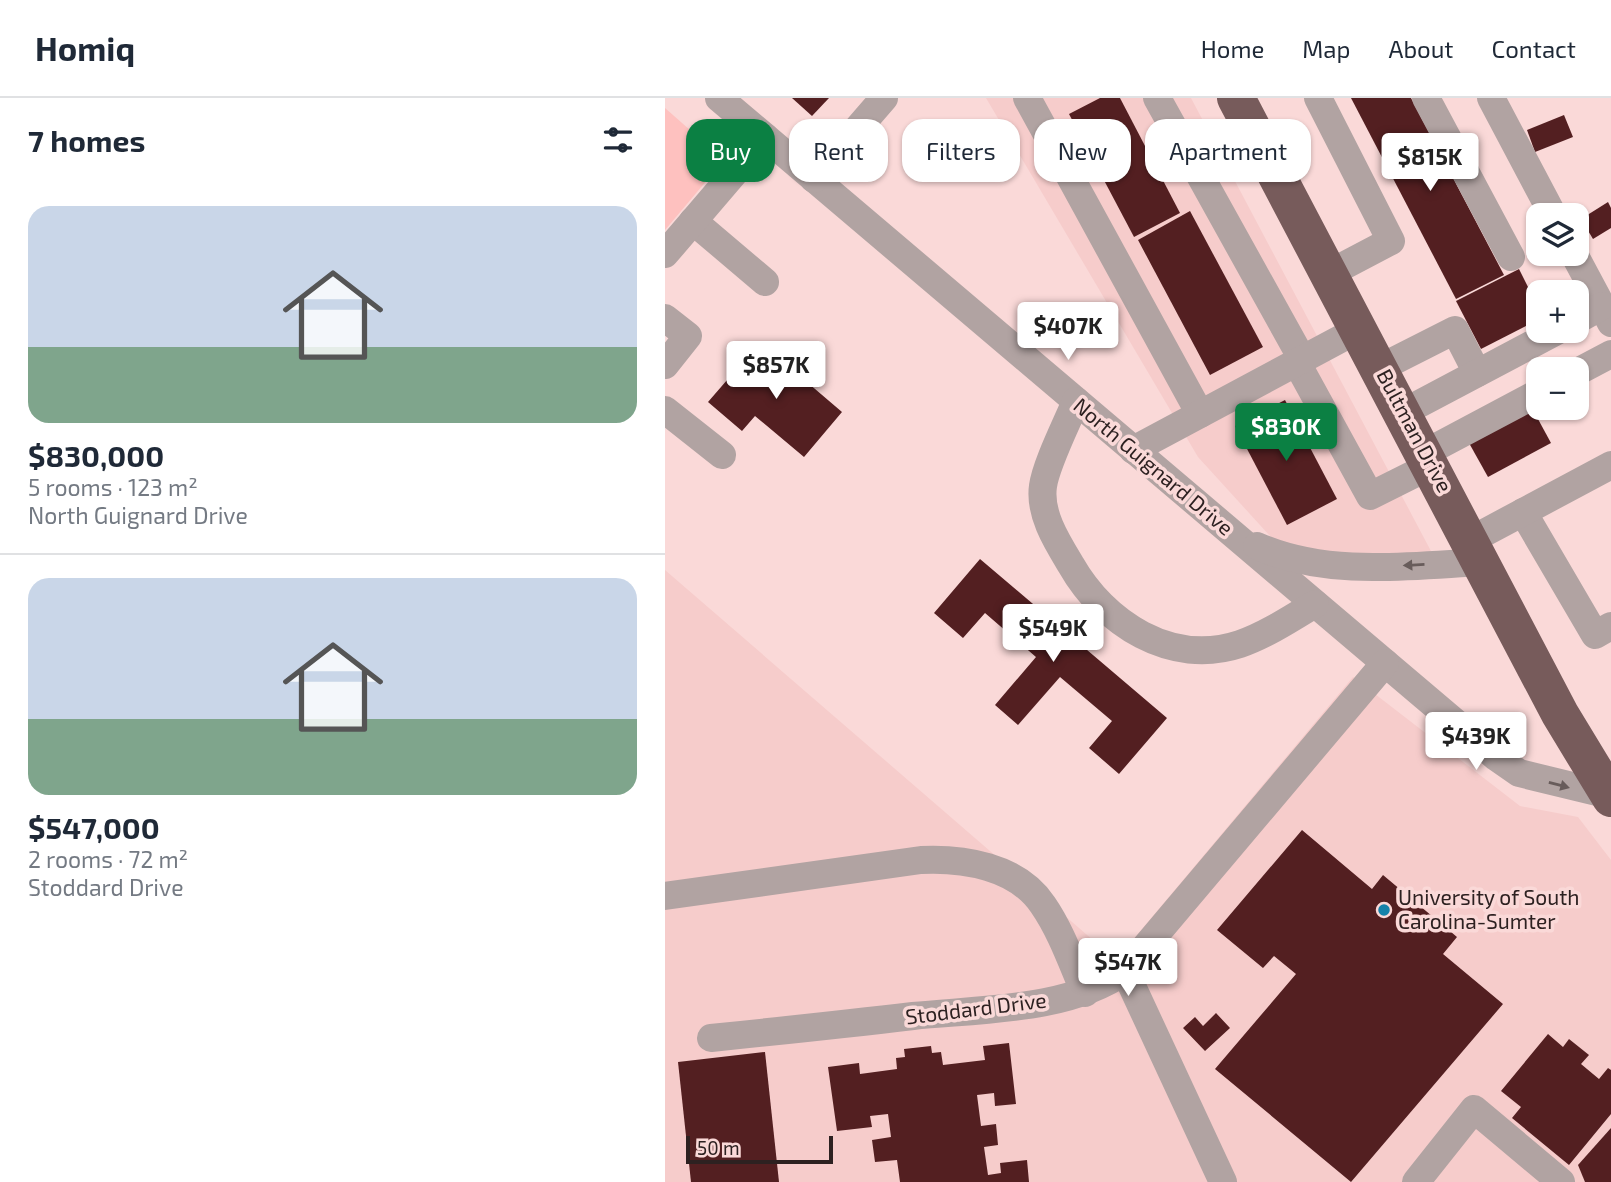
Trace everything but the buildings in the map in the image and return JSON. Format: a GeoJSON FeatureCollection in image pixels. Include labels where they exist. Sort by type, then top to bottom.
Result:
{"type":"FeatureCollection","features":[{"type":"Feature","properties":{"kind":"highway","name":"Bultman Drive"},"geometry":{"type":"LineString","coordinates":[[1236,98],[1603,786]]}},
{"type":"Feature","properties":{"kind":"street","name":"North Guignard Drive"},"geometry":{"type":"LineString","coordinates":[[719,98],[744,119]]}},
{"type":"Feature","properties":{"kind":"street"},"geometry":{"type":"LineString","coordinates":[[866,119],[884,98]]}},
{"type":"Feature","properties":{"kind":"street"},"geometry":{"type":"LineString","coordinates":[[1027,98],[1200,414]]}},
{"type":"Feature","properties":{"kind":"street"},"geometry":{"type":"LineString","coordinates":[[1157,98],[1370,496],[1526,400]]}},
{"type":"Feature","properties":{"kind":"street"},"geometry":{"type":"LineString","coordinates":[[1318,98],[1391,241],[1330,273]]}},
{"type":"Feature","properties":{"kind":"street"},"geometry":{"type":"LineString","coordinates":[[1426,98],[1511,257]]}},
{"type":"Feature","properties":{"kind":"street"},"geometry":{"type":"LineString","coordinates":[[1490,98],[1547,203]]}},
{"type":"Feature","properties":{"kind":"street","name":"North Guignard Drive"},"geometry":{"type":"LineString","coordinates":[[775,146],[789,158]]}},
{"type":"Feature","properties":{"kind":"street"},"geometry":{"type":"LineString","coordinates":[[665,254],[727,182]]}},
{"type":"Feature","properties":{"kind":"street","name":"North Guignard Drive"},"geometry":{"type":"LineString","coordinates":[[818,182],[1385,663],[1520,773],[1564,787],[1603,786]]}},
{"type":"Feature","properties":{"kind":"street"},"geometry":{"type":"LineString","coordinates":[[693,222],[765,282]]}},
{"type":"Feature","properties":{"kind":"street"},"geometry":{"type":"LineString","coordinates":[[1581,266],[1607,314],[1589,318]]}},
{"type":"Feature","properties":{"kind":"street"},"geometry":{"type":"LineString","coordinates":[[665,318],[688,336],[665,365]]}},
{"type":"Feature","properties":{"kind":"street"},"geometry":{"type":"LineString","coordinates":[[1133,450],[1359,329]]}},
{"type":"Feature","properties":{"kind":"street"},"geometry":{"type":"LineString","coordinates":[[1380,368],[1455,330],[1477,373]]}},
{"type":"Feature","properties":{"kind":"street"},"geometry":{"type":"LineString","coordinates":[[1404,412],[1534,343]]}},
{"type":"Feature","properties":{"kind":"street"},"geometry":{"type":"LineString","coordinates":[[1589,366],[1611,354]]}},
{"type":"Feature","properties":{"kind":"street"},"geometry":{"type":"LineString","coordinates":[[1076,401],[1043,486],[1046,516],[1074,572],[1102,608],[1136,635],[1206,650],[1239,644],[1315,604]]}},
{"type":"Feature","properties":{"kind":"street"},"geometry":{"type":"LineString","coordinates":[[665,410],[722,455]]}},
{"type":"Feature","properties":{"kind":"street"},"geometry":{"type":"LineString","coordinates":[[1236,537],[1280,556],[1352,568],[1476,551],[1523,512],[1611,465]]}},
{"type":"Feature","properties":{"kind":"street"},"geometry":{"type":"LineString","coordinates":[[1523,512],[1595,635],[1611,626]]}},
{"type":"Feature","properties":{"kind":"street","name":"Stoddard Drive"},"geometry":{"type":"LineString","coordinates":[[711,1038],[998,1007],[1085,993],[1103,986],[1125,971],[1385,663]]}},
{"type":"Feature","properties":{"kind":"street"},"geometry":{"type":"LineString","coordinates":[[665,896],[921,860],[950,858],[985,864],[1018,882],[1042,902],[1085,993]]}},
{"type":"Feature","properties":{"kind":"street"},"geometry":{"type":"LineString","coordinates":[[1125,971],[1223,1182]]}},
{"type":"Feature","properties":{"kind":"street"},"geometry":{"type":"LineString","coordinates":[[1416,1182],[1474,1109],[1562,1182]]}},
{"type":"Feature","properties":{"kind":"shaded area"},"geometry":{"type":"Polygon","coordinates":[[[986,98],[1191,98],[1202,119],[1145,119],[1145,182],[1235,182],[1432,553],[1388,562],[1280,547],[1198,457],[1036,182],[1131,182],[1131,119],[1034,119],[1034,179],[1020,156],[1020,119],[998,119],[986,98]]]}},
{"type":"Feature","properties":{"kind":"shaded area"},"geometry":{"type":"Polygon","coordinates":[[[665,108],[686,127],[686,182],[705,182],[665,230],[665,108]]]}},
{"type":"Feature","properties":{"kind":"shaded area","name":"University of South Carolina-Sumter"},"geometry":{"type":"Polygon","coordinates":[[[665,570],[1116,960],[1353,677],[1520,806],[1578,817],[1611,860],[1611,1182],[665,1182],[665,570]]]}},
{"type":"Feature","properties":{"kind":"place","name":"University of South Carolina-Sumter"},"geometry":{"type":"Point","coordinates":[1384,910]}}]}
